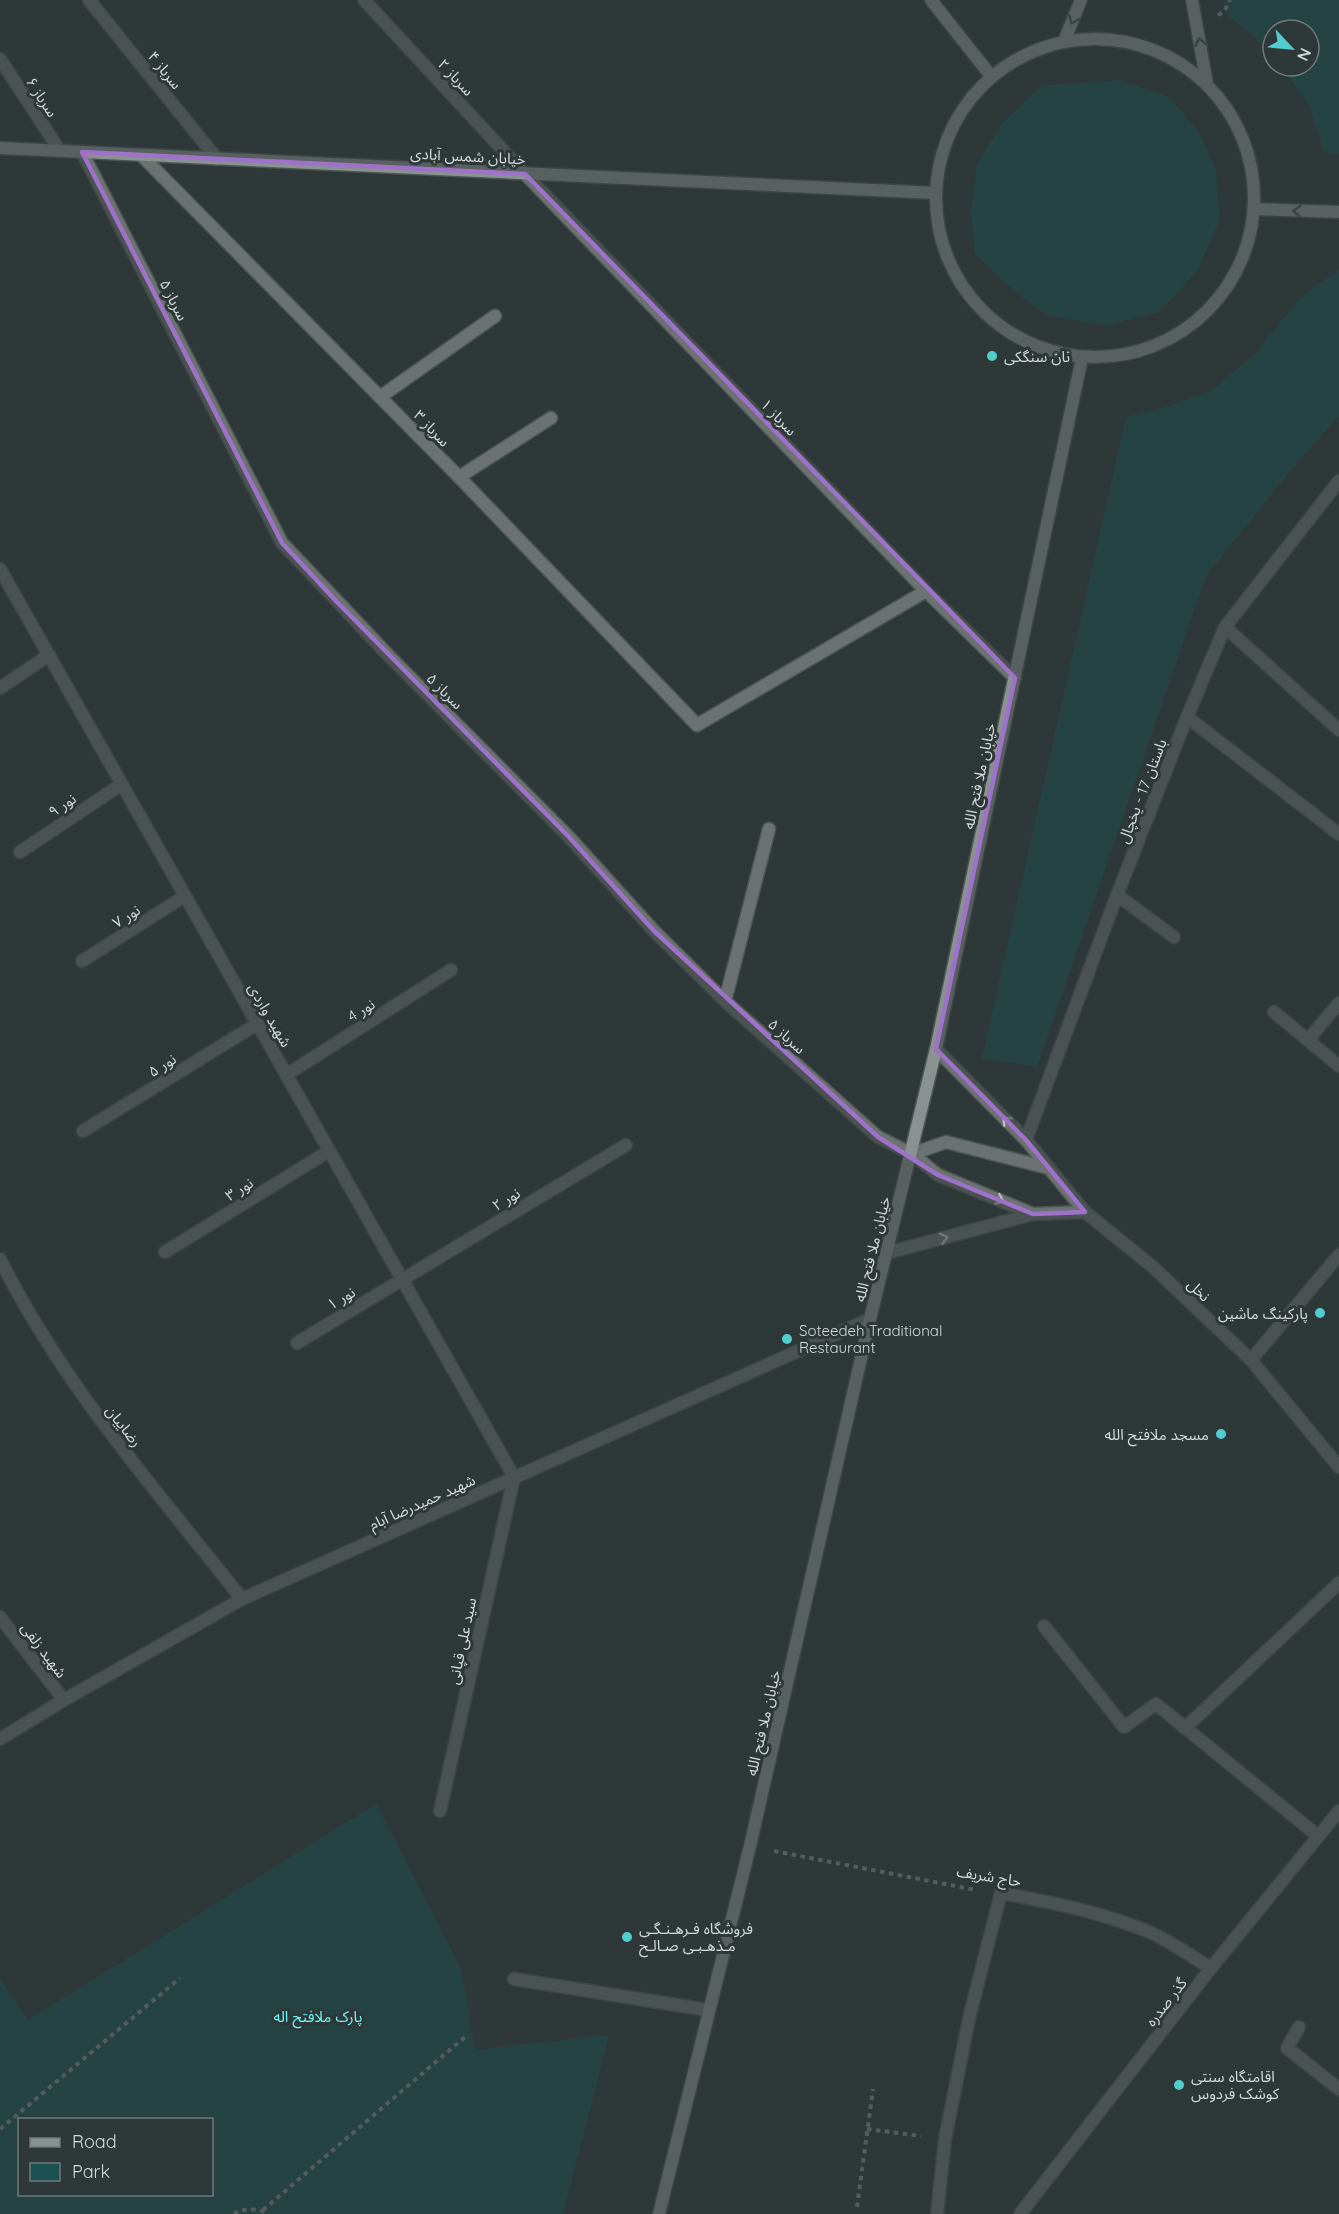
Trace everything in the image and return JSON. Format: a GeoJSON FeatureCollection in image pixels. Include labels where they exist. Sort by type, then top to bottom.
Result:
{"type":"FeatureCollection","features":[{"type":"Feature","properties":{"kind":"main road"},"geometry":{"type":"LineString","coordinates":[[931,0],[991,76]]}},
{"type":"Feature","properties":{"kind":"main road"},"geometry":{"type":"LineString","coordinates":[[1064,41],[1081,0]]}},
{"type":"Feature","properties":{"kind":"main road"},"geometry":{"type":"LineString","coordinates":[[1192,0],[1207,84]]}},
{"type":"Feature","properties":{"kind":"main road"},"geometry":{"type":"LineString","coordinates":[[1116,39],[1165,54],[1207,84],[1235,120],[1251,164],[1254,209],[1245,250],[1227,288],[1199,319],[1164,343],[1124,356],[1082,358],[1035,348],[993,323],[960,286],[941,242],[935,193],[943,149],[962,109],[991,76],[1026,54],[1064,41],[1116,39]]}},
{"type":"Feature","properties":{"kind":"main road","name":"خیابان شمس آبادی"},"geometry":{"type":"LineString","coordinates":[[0,148],[935,193]]}},
{"type":"Feature","properties":{"kind":"main road"},"geometry":{"type":"LineString","coordinates":[[1254,209],[1339,212]]}},
{"type":"Feature","properties":{"kind":"main road","name":"خیابان ملا فتح الله"},"geometry":{"type":"LineString","coordinates":[[659,2214],[750,1846],[870,1319],[936,1049],[1082,358]]}},
{"type":"Feature","properties":{"kind":"street","name":"سرباز ۴"},"geometry":{"type":"LineString","coordinates":[[89,0],[217,159]]}},
{"type":"Feature","properties":{"kind":"street","name":"سرباز ۲"},"geometry":{"type":"LineString","coordinates":[[364,0],[525,174]]}},
{"type":"Feature","properties":{"kind":"street","name":"سرباز ۶"},"geometry":{"type":"LineString","coordinates":[[0,59],[60,151]]}},
{"type":"Feature","properties":{"kind":"street","name":"سرباز ۵"},"geometry":{"type":"LineString","coordinates":[[82,152],[282,543],[390,657],[568,836],[654,931],[725,1001],[878,1137],[912,1154],[938,1174],[1034,1214]]}},
{"type":"Feature","properties":{"kind":"street","name":"سرباز ۳"},"geometry":{"type":"LineString","coordinates":[[141,155],[459,477],[697,725],[926,591]]}},
{"type":"Feature","properties":{"kind":"street","name":"سرباز ۱"},"geometry":{"type":"LineString","coordinates":[[525,174],[926,591],[1015,678]]}},
{"type":"Feature","properties":{"kind":"street"},"geometry":{"type":"LineString","coordinates":[[380,397],[495,316]]}},
{"type":"Feature","properties":{"kind":"street"},"geometry":{"type":"LineString","coordinates":[[459,477],[551,418]]}},
{"type":"Feature","properties":{"kind":"street","name":"باستان 17 - یخچال"},"geometry":{"type":"LineString","coordinates":[[1026,1140],[1117,894],[1186,717],[1225,627],[1338,485]]}},
{"type":"Feature","properties":{"kind":"street","name":"شهید واردی"},"geometry":{"type":"LineString","coordinates":[[0,569],[514,1477]]}},
{"type":"Feature","properties":{"kind":"street"},"geometry":{"type":"LineString","coordinates":[[1225,627],[1339,730]]}},
{"type":"Feature","properties":{"kind":"street"},"geometry":{"type":"LineString","coordinates":[[0,688],[49,655]]}},
{"type":"Feature","properties":{"kind":"street"},"geometry":{"type":"LineString","coordinates":[[1186,717],[1339,834]]}},
{"type":"Feature","properties":{"kind":"street","name":"نور ۹"},"geometry":{"type":"LineString","coordinates":[[20,852],[122,784]]}},
{"type":"Feature","properties":{"kind":"street"},"geometry":{"type":"LineString","coordinates":[[725,1001],[769,829]]}},
{"type":"Feature","properties":{"kind":"street"},"geometry":{"type":"LineString","coordinates":[[1117,894],[1174,937]]}},
{"type":"Feature","properties":{"kind":"street","name":"نور ۷"},"geometry":{"type":"LineString","coordinates":[[82,961],[185,896]]}},
{"type":"Feature","properties":{"kind":"street","name":"نور 4"},"geometry":{"type":"LineString","coordinates":[[286,1075],[452,970]]}},
{"type":"Feature","properties":{"kind":"street"},"geometry":{"type":"LineString","coordinates":[[1308,1040],[1339,1003]]}},
{"type":"Feature","properties":{"kind":"street"},"geometry":{"type":"LineString","coordinates":[[1274,1012],[1339,1066]]}},
{"type":"Feature","properties":{"kind":"street","name":"نور ۵"},"geometry":{"type":"LineString","coordinates":[[83,1131],[257,1024]]}},
{"type":"Feature","properties":{"kind":"street","name":"نخل"},"geometry":{"type":"LineString","coordinates":[[936,1049],[1026,1140],[1085,1212],[1153,1267],[1251,1360],[1334,1452],[1339,1467]]}},
{"type":"Feature","properties":{"kind":"street"},"geometry":{"type":"LineString","coordinates":[[912,1154],[946,1142],[1048,1168]]}},
{"type":"Feature","properties":{"kind":"street","name":"نور ۲"},"geometry":{"type":"LineString","coordinates":[[402,1279],[626,1145]]}},
{"type":"Feature","properties":{"kind":"street","name":"نور ۳"},"geometry":{"type":"LineString","coordinates":[[165,1252],[329,1151]]}},
{"type":"Feature","properties":{"kind":"street"},"geometry":{"type":"LineString","coordinates":[[887,1253],[1034,1214],[1085,1212]]}},
{"type":"Feature","properties":{"kind":"street"},"geometry":{"type":"LineString","coordinates":[[1251,1360],[1339,1256]]}},
{"type":"Feature","properties":{"kind":"street","name":"رضاییان"},"geometry":{"type":"LineString","coordinates":[[0,1259],[23,1305],[95,1414],[242,1599]]}},
{"type":"Feature","properties":{"kind":"street","name":"نور ۱"},"geometry":{"type":"LineString","coordinates":[[297,1342],[402,1279]]}},
{"type":"Feature","properties":{"kind":"street","name":"شهید حمیدرضا آبام"},"geometry":{"type":"LineString","coordinates":[[0,1739],[242,1599],[870,1319]]}},
{"type":"Feature","properties":{"kind":"street","name":"سید علی قپانی"},"geometry":{"type":"LineString","coordinates":[[440,1811],[514,1477]]}},
{"type":"Feature","properties":{"kind":"street"},"geometry":{"type":"LineString","coordinates":[[1185,1728],[1339,1583]]}},
{"type":"Feature","properties":{"kind":"street","name":"شهید زلفی"},"geometry":{"type":"LineString","coordinates":[[0,1617],[64,1700]]}},
{"type":"Feature","properties":{"kind":"street"},"geometry":{"type":"LineString","coordinates":[[1044,1626],[1124,1727],[1156,1704],[1318,1836]]}},
{"type":"Feature","properties":{"kind":"street","name":"گذر صدره"},"geometry":{"type":"LineString","coordinates":[[1020,2214],[1211,1968],[1339,1811]]}},
{"type":"Feature","properties":{"kind":"street"},"geometry":{"type":"LineString","coordinates":[[937,2214],[945,2139],[970,2014],[1001,1893]]}},
{"type":"Feature","properties":{"kind":"street","name":"حاج شریف"},"geometry":{"type":"LineString","coordinates":[[1001,1893],[1057,1903],[1150,1932],[1211,1968]]}},
{"type":"Feature","properties":{"kind":"street"},"geometry":{"type":"LineString","coordinates":[[514,1979],[708,2010]]}},
{"type":"Feature","properties":{"kind":"street"},"geometry":{"type":"LineString","coordinates":[[1299,2027],[1287,2048],[1339,2089]]}},
{"type":"Feature","properties":{"kind":"path","name":"حاج شریف"},"geometry":{"type":"LineString","coordinates":[[750,1846],[984,1892],[1001,1893]]}},
{"type":"Feature","properties":{"kind":"path"},"geometry":{"type":"LineString","coordinates":[[0,2129],[180,1978]]}},
{"type":"Feature","properties":{"kind":"path"},"geometry":{"type":"LineString","coordinates":[[263,2210],[465,2037]]}},
{"type":"Feature","properties":{"kind":"path"},"geometry":{"type":"LineString","coordinates":[[857,2207],[873,2089]]}},
{"type":"Feature","properties":{"kind":"path"},"geometry":{"type":"LineString","coordinates":[[867,2129],[945,2139]]}},
{"type":"Feature","properties":{"kind":"path"},"geometry":{"type":"LineString","coordinates":[[234,2214],[239,2210],[263,2210],[268,2214]]}},
{"type":"Feature","properties":{"kind":"highlighted area"},"geometry":{"type":"Polygon","coordinates":[[[82,152],[525,174],[1015,678],[936,1049],[1026,1140],[1085,1212],[1033,1214],[938,1175],[878,1137],[654,931],[568,836],[336,601],[282,543],[82,152]]]}},
{"type":"Feature","properties":{"kind":"green space"},"geometry":{"type":"Polygon","coordinates":[[[1225,0],[1339,0],[1339,154],[1324,152],[1309,105],[1290,78],[1321,78],[1321,18],[1261,18],[1261,44],[1224,12],[1225,0]]]}},
{"type":"Feature","properties":{"kind":"green space"},"geometry":{"type":"Polygon","coordinates":[[[1118,80],[1170,97],[1201,136],[1216,171],[1220,219],[1197,271],[1160,312],[1107,325],[1046,315],[1012,289],[975,254],[971,213],[977,164],[1001,125],[1041,86],[1118,80]]]}},
{"type":"Feature","properties":{"kind":"green space"},"geometry":{"type":"Polygon","coordinates":[[[1339,271],[1339,416],[1287,475],[1206,576],[1037,1067],[982,1058],[1126,417],[1170,406],[1210,392],[1257,352],[1293,306],[1314,286],[1339,271]]]}},
{"type":"Feature","properties":{"kind":"green space","name":"پارک ملافتح اله"},"geometry":{"type":"Polygon","coordinates":[[[376,1804],[461,1968],[475,2050],[609,2035],[563,2214],[0,2214],[0,1979],[28,2020],[376,1804]]]}},
{"type":"Feature","properties":{"kind":"place","name":"نان سنگکی"},"geometry":{"type":"Point","coordinates":[992,356]}},
{"type":"Feature","properties":{"kind":"place","name":"پارکینگ ماشین"},"geometry":{"type":"Point","coordinates":[1320,1313]}},
{"type":"Feature","properties":{"kind":"place","name":"Soteedeh Traditional Restaurant"},"geometry":{"type":"Point","coordinates":[787,1339]}},
{"type":"Feature","properties":{"kind":"place","name":"مسجد ملافتح الله"},"geometry":{"type":"Point","coordinates":[1221,1434]}},
{"type":"Feature","properties":{"kind":"place","name":"فروشگاه فـرهـنـگـی مـذهـبـی صـالـح"},"geometry":{"type":"Point","coordinates":[627,1937]}},
{"type":"Feature","properties":{"kind":"place","name":"اقامتگاه سنتی کوشک فردوس"},"geometry":{"type":"Point","coordinates":[1179,2085]}}]}
